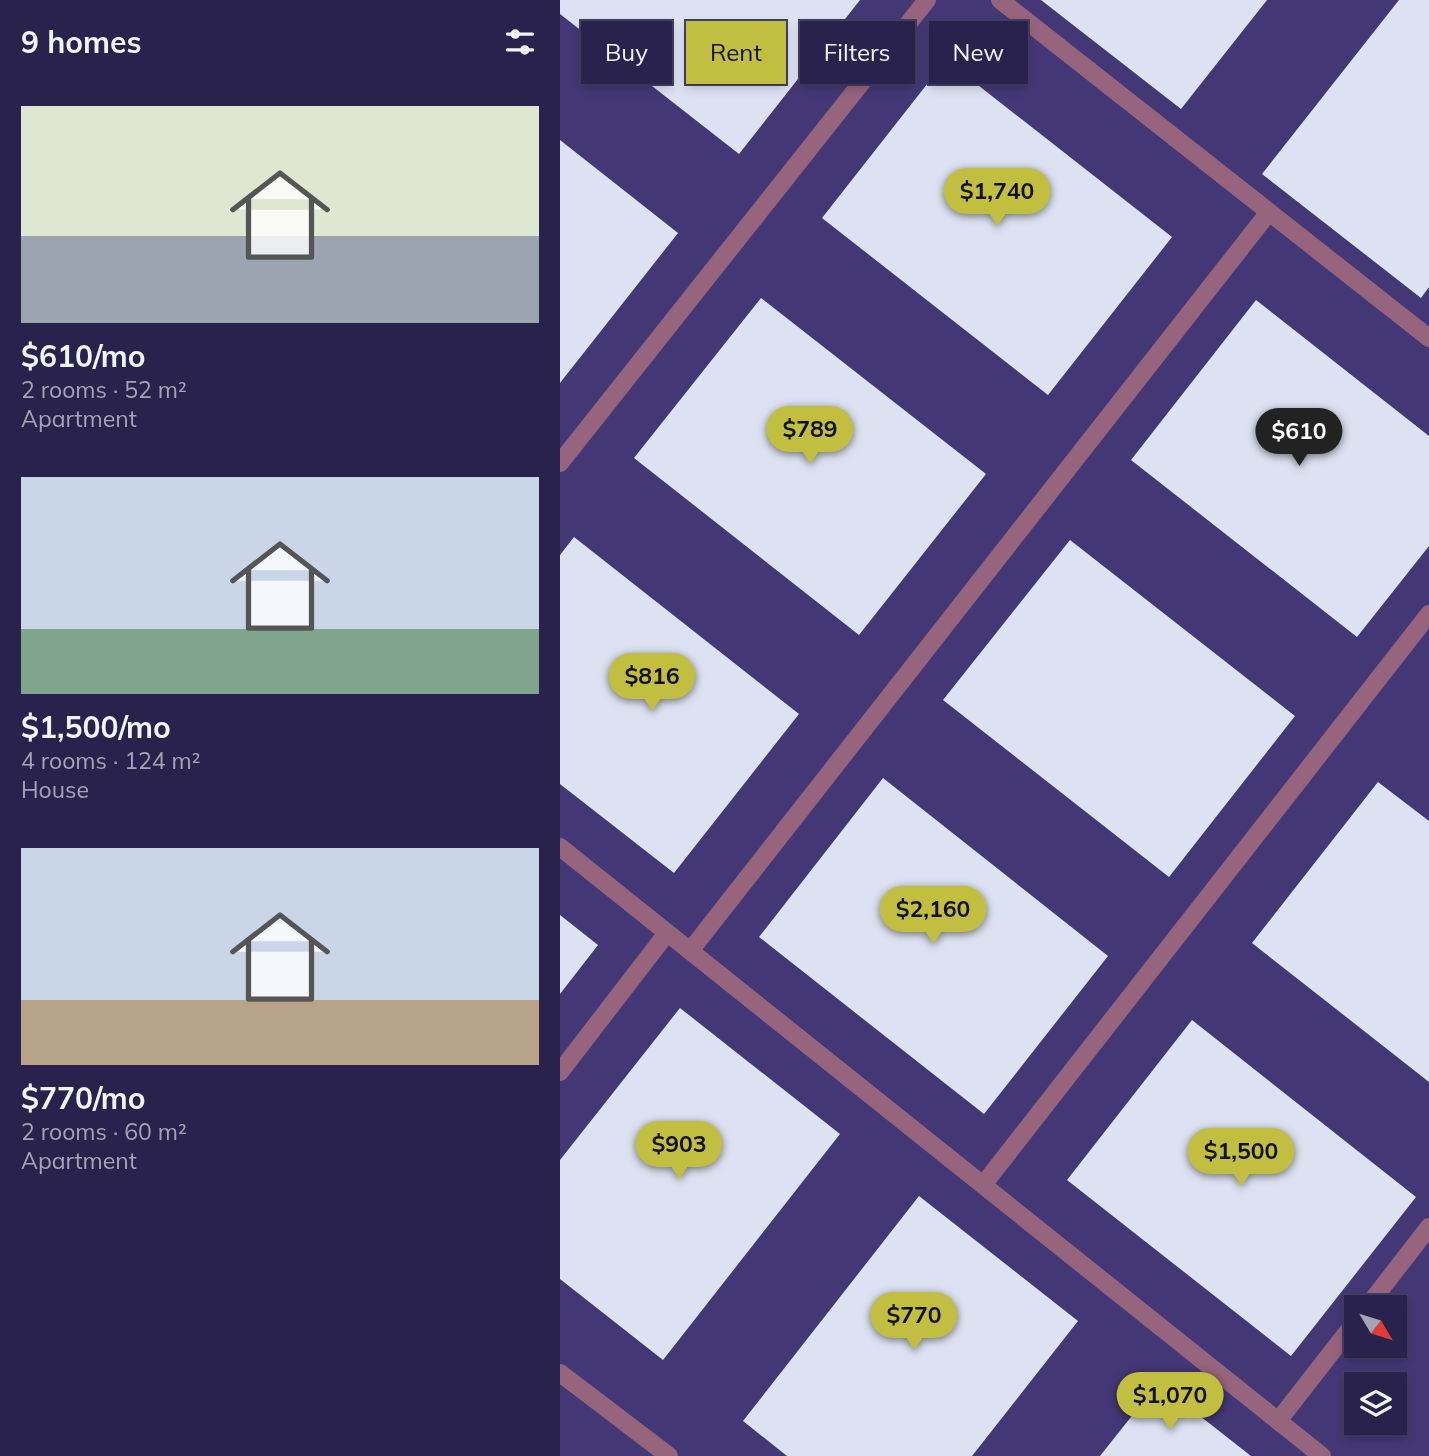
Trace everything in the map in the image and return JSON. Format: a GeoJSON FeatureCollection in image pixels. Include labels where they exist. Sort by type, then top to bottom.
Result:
{"type":"FeatureCollection","features":[{"type":"Feature","properties":{"kind":"lane"},"geometry":{"type":"LineString","coordinates":[[560,463],[927,0]]}},
{"type":"Feature","properties":{"kind":"lane"},"geometry":{"type":"LineString","coordinates":[[1000,0],[1429,338]]}},
{"type":"Feature","properties":{"kind":"lane"},"geometry":{"type":"LineString","coordinates":[[690,951],[1269,212]]}},
{"type":"Feature","properties":{"kind":"lane"},"geometry":{"type":"LineString","coordinates":[[983,1185],[1429,614]]}},
{"type":"Feature","properties":{"kind":"lane"},"geometry":{"type":"LineString","coordinates":[[560,847],[1322,1456]]}},
{"type":"Feature","properties":{"kind":"lane"},"geometry":{"type":"LineString","coordinates":[[560,1072],[667,933]]}},
{"type":"Feature","properties":{"kind":"lane"},"geometry":{"type":"LineString","coordinates":[[1376,1295],[1429,1227]]}},
{"type":"Feature","properties":{"kind":"lane"},"geometry":{"type":"LineString","coordinates":[[1278,1421],[1344,1336]]}},
{"type":"Feature","properties":{"kind":"lane"},"geometry":{"type":"LineString","coordinates":[[560,1373],[668,1456]]}},
{"type":"Feature","properties":{"kind":"shaded area"},"geometry":{"type":"Polygon","coordinates":[[[560,0],[1429,0],[1429,1456],[560,1456],[560,0]]]}},
{"type":"Feature","properties":{"kind":"building"},"geometry":{"type":"Polygon","coordinates":[[[560,0],[860,0],[844,21],[800,21],[800,76],[739,154],[650,84],[672,84],[672,21],[581,21],[581,30],[560,14],[560,0]]]}},
{"type":"Feature","properties":{"kind":"building"},"geometry":{"type":"Polygon","coordinates":[[[1041,0],[1267,0],[1181,109],[1041,0]]]}},
{"type":"Feature","properties":{"kind":"building"},"geometry":{"type":"Polygon","coordinates":[[[1399,0],[1429,0],[1429,287],[1421,298],[1262,174],[1399,0]]]}},
{"type":"Feature","properties":{"kind":"building"},"geometry":{"type":"Polygon","coordinates":[[[929,82],[929,84],[977,84],[1172,237],[1048,395],[822,218],[929,82]]]}},
{"type":"Feature","properties":{"kind":"building"},"geometry":{"type":"Polygon","coordinates":[[[560,140],[678,233],[560,383],[560,140]]]}},
{"type":"Feature","properties":{"kind":"building"},"geometry":{"type":"Polygon","coordinates":[[[761,298],[986,474],[859,635],[634,458],[761,298]]]}},
{"type":"Feature","properties":{"kind":"building"},"geometry":{"type":"Polygon","coordinates":[[[1256,300],[1429,436],[1429,546],[1357,637],[1131,460],[1256,300]]]}},
{"type":"Feature","properties":{"kind":"building"},"geometry":{"type":"Polygon","coordinates":[[[574,537],[799,714],[674,873],[560,784],[560,555],[574,537]]]}},
{"type":"Feature","properties":{"kind":"building"},"geometry":{"type":"Polygon","coordinates":[[[1070,540],[1295,716],[1169,877],[943,700],[1070,540]]]}},
{"type":"Feature","properties":{"kind":"building"},"geometry":{"type":"Polygon","coordinates":[[[883,778],[1108,956],[984,1114],[759,937],[883,778]]]}},
{"type":"Feature","properties":{"kind":"building"},"geometry":{"type":"Polygon","coordinates":[[[1378,782],[1429,821],[1429,1082],[1252,943],[1378,782]]]}},
{"type":"Feature","properties":{"kind":"building"},"geometry":{"type":"Polygon","coordinates":[[[560,915],[598,945],[560,994],[560,915]]]}},
{"type":"Feature","properties":{"kind":"building"},"geometry":{"type":"Polygon","coordinates":[[[680,1008],[840,1134],[663,1360],[560,1279],[560,1160],[680,1008]]]}},
{"type":"Feature","properties":{"kind":"building"},"geometry":{"type":"Polygon","coordinates":[[[1192,1020],[1416,1197],[1291,1356],[1067,1180],[1192,1020]]]}},
{"type":"Feature","properties":{"kind":"building"},"geometry":{"type":"Polygon","coordinates":[[[919,1196],[1078,1321],[972,1456],[787,1456],[743,1421],[919,1196]]]}},
{"type":"Feature","properties":{"kind":"building"},"geometry":{"type":"Polygon","coordinates":[[[1158,1383],[1251,1456],[1100,1456],[1158,1383]]]}}]}
